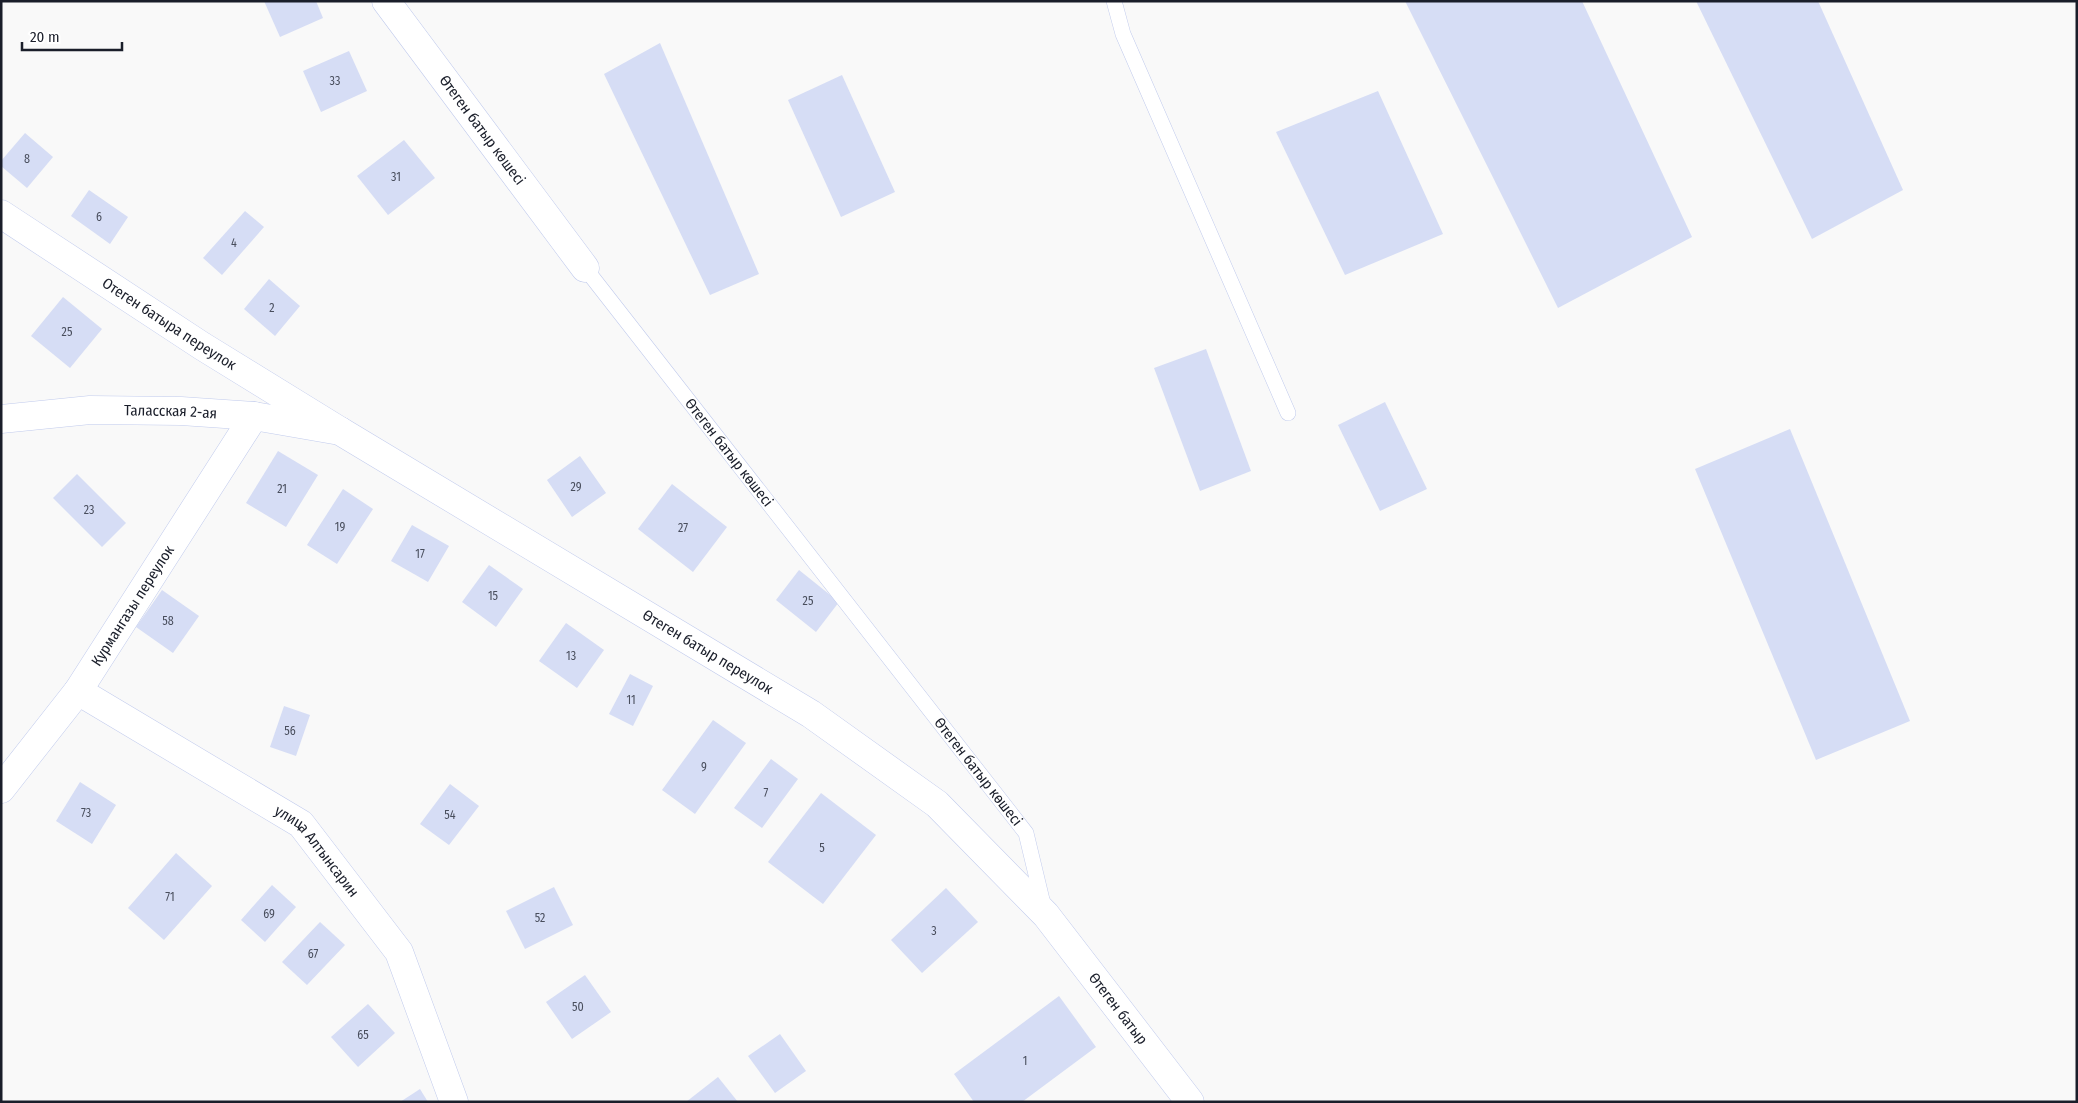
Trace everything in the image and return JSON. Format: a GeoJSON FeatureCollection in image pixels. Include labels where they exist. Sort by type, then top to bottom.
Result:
{"type":"FeatureCollection","features":[{"type":"Feature","properties":{"kind":"street","name":"Өтеген батыр көшесі"},"geometry":{"type":"LineString","coordinates":[[386,1],[585,268]]}},
{"type":"Feature","properties":{"kind":"street","name":"Отеген батыра переулок"},"geometry":{"type":"LineString","coordinates":[[1,214],[202,346],[340,431]]}},
{"type":"Feature","properties":{"kind":"street","name":"Таласская 2-ая"},"geometry":{"type":"LineString","coordinates":[[1,419],[90,410],[180,411],[254,416],[340,431]]}},
{"type":"Feature","properties":{"kind":"street","name":"Курмангазы переулок"},"geometry":{"type":"LineString","coordinates":[[1,789],[78,691],[254,416]]}},
{"type":"Feature","properties":{"kind":"street","name":"Өтеген батыр переулок"},"geometry":{"type":"LineString","coordinates":[[340,431],[811,714],[937,804],[1046,915]]}},
{"type":"Feature","properties":{"kind":"street","name":"улица Алтынсарин"},"geometry":{"type":"LineString","coordinates":[[78,691],[301,824],[398,952],[454,1102]]}},
{"type":"Feature","properties":{"kind":"street","name":"Өтеген батыр"},"geometry":{"type":"LineString","coordinates":[[1046,915],[1190,1102]]}},
{"type":"Feature","properties":{"kind":"lane"},"geometry":{"type":"LineString","coordinates":[[1114,1],[1122,34],[1288,413]]}},
{"type":"Feature","properties":{"kind":"lane","name":"Өтеген батыр көшесі"},"geometry":{"type":"LineString","coordinates":[[585,268],[1026,833],[1046,915]]}},
{"type":"Feature","properties":{"kind":"building"},"geometry":{"type":"Polygon","coordinates":[[[264,1],[316,1],[323,18],[280,37],[264,1]]]}},
{"type":"Feature","properties":{"kind":"building"},"geometry":{"type":"Polygon","coordinates":[[[1405,1],[1582,1],[1692,237],[1558,308],[1405,1]]]}},
{"type":"Feature","properties":{"kind":"building"},"geometry":{"type":"Polygon","coordinates":[[[1696,1],[1818,1],[1903,190],[1812,239],[1696,1]]]}},
{"type":"Feature","properties":{"kind":"building"},"geometry":{"type":"Polygon","coordinates":[[[660,43],[759,274],[710,295],[604,74],[660,43]]]}},
{"type":"Feature","properties":{"kind":"building"},"geometry":{"type":"Polygon","coordinates":[[[349,51],[367,91],[321,112],[303,71],[349,51]]]}},
{"type":"Feature","properties":{"kind":"building"},"geometry":{"type":"Polygon","coordinates":[[[842,75],[895,192],[841,217],[788,100],[842,75]]]}},
{"type":"Feature","properties":{"kind":"building"},"geometry":{"type":"Polygon","coordinates":[[[1378,91],[1443,234],[1345,275],[1276,132],[1378,91]]]}},
{"type":"Feature","properties":{"kind":"building"},"geometry":{"type":"Polygon","coordinates":[[[25,133],[53,157],[27,188],[1,166],[1,161],[25,133]]]}},
{"type":"Feature","properties":{"kind":"building"},"geometry":{"type":"Polygon","coordinates":[[[404,140],[435,178],[388,215],[357,176],[404,140]]]}},
{"type":"Feature","properties":{"kind":"building"},"geometry":{"type":"Polygon","coordinates":[[[89,190],[128,217],[110,244],[71,216],[89,190]]]}},
{"type":"Feature","properties":{"kind":"building"},"geometry":{"type":"Polygon","coordinates":[[[245,211],[264,227],[222,275],[203,258],[245,211]]]}},
{"type":"Feature","properties":{"kind":"building"},"geometry":{"type":"Polygon","coordinates":[[[269,279],[300,306],[275,336],[244,309],[269,279]]]}},
{"type":"Feature","properties":{"kind":"building"},"geometry":{"type":"Polygon","coordinates":[[[63,297],[102,329],[70,368],[31,336],[63,297]]]}},
{"type":"Feature","properties":{"kind":"building"},"geometry":{"type":"Polygon","coordinates":[[[1206,349],[1251,471],[1200,491],[1154,368],[1206,349]]]}},
{"type":"Feature","properties":{"kind":"building"},"geometry":{"type":"Polygon","coordinates":[[[1385,402],[1427,489],[1380,511],[1338,425],[1385,402]]]}},
{"type":"Feature","properties":{"kind":"building"},"geometry":{"type":"Polygon","coordinates":[[[1790,429],[1910,721],[1816,760],[1695,469],[1790,429]]]}},
{"type":"Feature","properties":{"kind":"building"},"geometry":{"type":"Polygon","coordinates":[[[278,451],[318,475],[286,527],[246,503],[278,451]]]}},
{"type":"Feature","properties":{"kind":"building"},"geometry":{"type":"Polygon","coordinates":[[[580,456],[606,493],[572,517],[547,480],[580,456]]]}},
{"type":"Feature","properties":{"kind":"building"},"geometry":{"type":"Polygon","coordinates":[[[77,474],[126,523],[102,547],[53,498],[77,474]]]}},
{"type":"Feature","properties":{"kind":"building"},"geometry":{"type":"Polygon","coordinates":[[[672,484],[727,527],[693,572],[638,529],[672,484]]]}},
{"type":"Feature","properties":{"kind":"building"},"geometry":{"type":"Polygon","coordinates":[[[343,489],[373,509],[337,564],[307,545],[343,489]]]}},
{"type":"Feature","properties":{"kind":"building"},"geometry":{"type":"Polygon","coordinates":[[[412,525],[449,546],[428,582],[391,561],[412,525]]]}},
{"type":"Feature","properties":{"kind":"building"},"geometry":{"type":"Polygon","coordinates":[[[489,565],[523,589],[496,627],[462,602],[489,565]]]}},
{"type":"Feature","properties":{"kind":"building"},"geometry":{"type":"Polygon","coordinates":[[[799,570],[839,602],[816,632],[776,600],[799,570]]]}},
{"type":"Feature","properties":{"kind":"building"},"geometry":{"type":"Polygon","coordinates":[[[162,590],[199,616],[173,653],[136,627],[162,590]]]}},
{"type":"Feature","properties":{"kind":"building"},"geometry":{"type":"Polygon","coordinates":[[[566,623],[604,650],[577,688],[539,661],[566,623]]]}},
{"type":"Feature","properties":{"kind":"building"},"geometry":{"type":"Polygon","coordinates":[[[630,674],[653,686],[633,726],[609,714],[630,674]]]}},
{"type":"Feature","properties":{"kind":"building"},"geometry":{"type":"Polygon","coordinates":[[[284,706],[310,715],[296,756],[270,747],[284,706]]]}},
{"type":"Feature","properties":{"kind":"building"},"geometry":{"type":"Polygon","coordinates":[[[713,720],[746,743],[695,814],[662,790],[713,720]]]}},
{"type":"Feature","properties":{"kind":"building"},"geometry":{"type":"Polygon","coordinates":[[[771,759],[798,779],[762,828],[734,808],[771,759]]]}},
{"type":"Feature","properties":{"kind":"building"},"geometry":{"type":"Polygon","coordinates":[[[80,782],[116,805],[92,844],[56,821],[80,782]]]}},
{"type":"Feature","properties":{"kind":"building"},"geometry":{"type":"Polygon","coordinates":[[[450,784],[479,806],[449,845],[420,824],[450,784]]]}},
{"type":"Feature","properties":{"kind":"building"},"geometry":{"type":"Polygon","coordinates":[[[821,793],[876,835],[823,904],[768,862],[821,793]]]}},
{"type":"Feature","properties":{"kind":"building"},"geometry":{"type":"Polygon","coordinates":[[[176,853],[212,886],[164,940],[128,908],[176,853]]]}},
{"type":"Feature","properties":{"kind":"building"},"geometry":{"type":"Polygon","coordinates":[[[272,885],[296,907],[265,942],[241,920],[272,885]]]}},
{"type":"Feature","properties":{"kind":"building"},"geometry":{"type":"Polygon","coordinates":[[[554,887],[573,925],[525,949],[506,911],[554,887]]]}},
{"type":"Feature","properties":{"kind":"building"},"geometry":{"type":"Polygon","coordinates":[[[946,888],[978,922],[922,973],[891,940],[946,888]]]}},
{"type":"Feature","properties":{"kind":"building"},"geometry":{"type":"Polygon","coordinates":[[[320,922],[345,945],[307,985],[282,962],[320,922]]]}},
{"type":"Feature","properties":{"kind":"building"},"geometry":{"type":"Polygon","coordinates":[[[585,975],[611,1012],[572,1039],[546,1002],[585,975]]]}},
{"type":"Feature","properties":{"kind":"building"},"geometry":{"type":"Polygon","coordinates":[[[1059,996],[1096,1047],[1022,1102],[974,1102],[954,1074],[1059,996]]]}},
{"type":"Feature","properties":{"kind":"building"},"geometry":{"type":"Polygon","coordinates":[[[368,1004],[395,1033],[358,1067],[331,1037],[368,1004]]]}},
{"type":"Feature","properties":{"kind":"building"},"geometry":{"type":"Polygon","coordinates":[[[780,1034],[806,1071],[775,1093],[748,1056],[780,1034]]]}},
{"type":"Feature","properties":{"kind":"building"},"geometry":{"type":"Polygon","coordinates":[[[718,1077],[738,1102],[686,1102],[718,1077]]]}},
{"type":"Feature","properties":{"kind":"building"},"geometry":{"type":"Polygon","coordinates":[[[420,1089],[428,1102],[400,1102],[420,1089]]]}}]}
